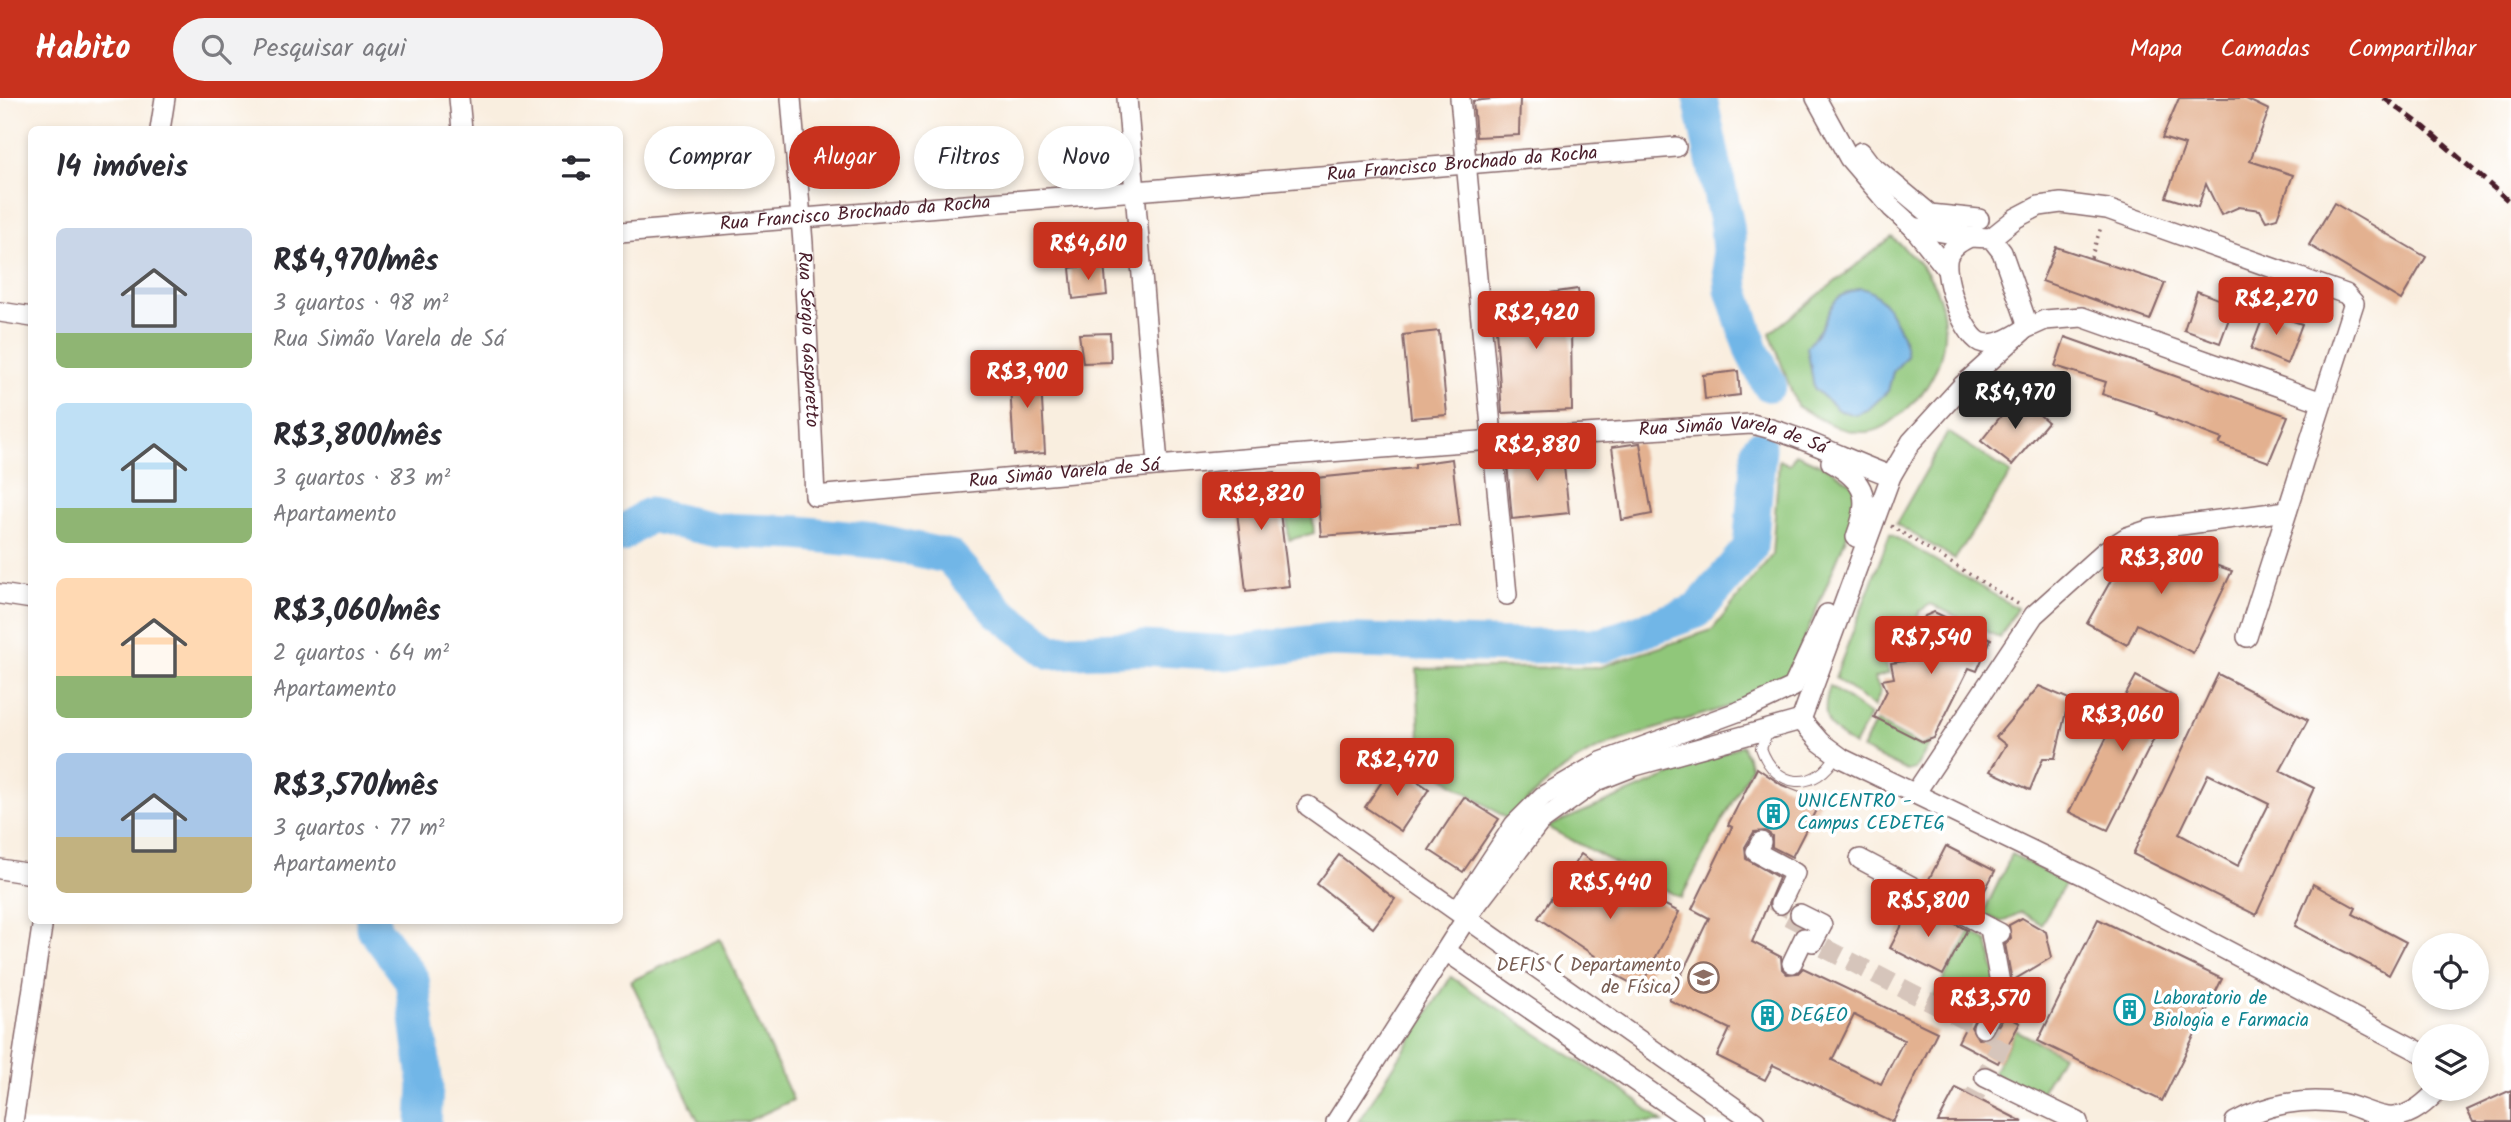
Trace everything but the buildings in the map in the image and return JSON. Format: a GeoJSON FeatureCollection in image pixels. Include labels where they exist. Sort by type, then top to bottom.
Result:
{"type":"FeatureCollection","features":[{"type":"Feature","properties":{"kind":"street"},"geometry":{"type":"LineString","coordinates":[[160,126],[164,98]]}},
{"type":"Feature","properties":{"kind":"street"},"geometry":{"type":"LineString","coordinates":[[459,98],[462,126]]}},
{"type":"Feature","properties":{"kind":"street","name":"Rua Sérgio Gasparetto"},"geometry":{"type":"LineString","coordinates":[[791,98],[816,496]]}},
{"type":"Feature","properties":{"kind":"street"},"geometry":{"type":"LineString","coordinates":[[1127,98],[1158,464]]}},
{"type":"Feature","properties":{"kind":"street"},"geometry":{"type":"LineString","coordinates":[[1460,98],[1507,595]]}},
{"type":"Feature","properties":{"kind":"street"},"geometry":{"type":"LineString","coordinates":[[1816,98],[1849,158],[1892,208],[1913,227],[1945,267],[1963,321],[1971,334],[1982,343],[2005,340],[2056,317],[2082,317],[2322,402]]}},
{"type":"Feature","properties":{"kind":"street"},"geometry":{"type":"LineString","coordinates":[[1801,720],[1891,476],[1911,442],[1963,385],[2025,329],[2026,320],[2014,279],[2002,252],[1991,238],[1974,228],[1930,214],[1870,164],[1828,98]]}},
{"type":"Feature","properties":{"kind":"street","name":"Rua Francisco Brochado da Rocha"},"geometry":{"type":"LineString","coordinates":[[623,233],[1676,147]]}},
{"type":"Feature","properties":{"kind":"street"},"geometry":{"type":"LineString","coordinates":[[1991,238],[2016,218],[2039,206],[2061,203],[2107,209],[2346,294],[2354,303],[2353,314],[2247,637]]}},
{"type":"Feature","properties":{"kind":"street"},"geometry":{"type":"LineString","coordinates":[[1913,227],[1974,228]]}},
{"type":"Feature","properties":{"kind":"street"},"geometry":{"type":"LineString","coordinates":[[1945,267],[1948,254],[1974,228]]}},
{"type":"Feature","properties":{"kind":"street"},"geometry":{"type":"LineString","coordinates":[[0,312],[28,316]]}},
{"type":"Feature","properties":{"kind":"street"},"geometry":{"type":"LineString","coordinates":[[1963,385],[1982,343]]}},
{"type":"Feature","properties":{"kind":"street","name":"Rua Simão Varela de Sá"},"geometry":{"type":"LineString","coordinates":[[816,496],[1158,464],[1492,438],[1752,424],[1792,433],[1833,454],[1891,476]]}},
{"type":"Feature","properties":{"kind":"street"},"geometry":{"type":"LineString","coordinates":[[1336,1122],[1446,951],[1462,914],[1514,825],[1543,796],[1601,762],[1748,708],[1793,687],[1824,621],[1866,504],[1858,482],[1850,473],[1776,437]]}},
{"type":"Feature","properties":{"kind":"street"},"geometry":{"type":"LineString","coordinates":[[1916,792],[2034,615],[2104,552],[2127,537],[2151,529],[2287,511]]}},
{"type":"Feature","properties":{"kind":"street"},"geometry":{"type":"LineString","coordinates":[[0,594],[28,598]]}},
{"type":"Feature","properties":{"kind":"street"},"geometry":{"type":"LineString","coordinates":[[1462,914],[1540,822],[1597,780],[1635,766],[1801,720]]}},
{"type":"Feature","properties":{"kind":"street"},"geometry":{"type":"LineString","coordinates":[[1801,720],[1820,742],[1837,754],[2089,878],[2412,1048]]}},
{"type":"Feature","properties":{"kind":"street"},"geometry":{"type":"LineString","coordinates":[[1308,806],[1755,1122]]}},
{"type":"Feature","properties":{"kind":"street"},"geometry":{"type":"LineString","coordinates":[[1762,842],[1756,852],[1795,873],[1780,904]]}},
{"type":"Feature","properties":{"kind":"street"},"geometry":{"type":"LineString","coordinates":[[1860,859],[1995,930],[2002,994],[1983,1028]]}},
{"type":"Feature","properties":{"kind":"street"},"geometry":{"type":"LineString","coordinates":[[0,869],[28,873]]}},
{"type":"Feature","properties":{"kind":"street"},"geometry":{"type":"LineString","coordinates":[[1792,963],[1822,925],[1800,914]]}},
{"type":"Feature","properties":{"kind":"street"},"geometry":{"type":"LineString","coordinates":[[13,1122],[42,924]]}},
{"type":"Feature","properties":{"kind":"street"},"geometry":{"type":"LineString","coordinates":[[1446,951],[1694,1122]]}},
{"type":"Feature","properties":{"kind":"street"},"geometry":{"type":"LineString","coordinates":[[1985,1077],[2078,1122]]}},
{"type":"Feature","properties":{"kind":"street"},"geometry":{"type":"LineString","coordinates":[[2235,1122],[2250,1114],[2298,1102],[2341,1103],[2392,1118],[2411,1112],[2424,1101]]}},
{"type":"Feature","properties":{"kind":"lane"},"geometry":{"type":"LineString","coordinates":[[1769,730],[1761,748],[1765,758],[1780,774],[1800,782],[1814,780],[1823,774],[1837,754]]}},
{"type":"Feature","properties":{"kind":"path"},"geometry":{"type":"LineString","coordinates":[[2091,258],[2107,209]]}},
{"type":"Feature","properties":{"kind":"path"},"geometry":{"type":"LineString","coordinates":[[1877,517],[2034,615]]}},
{"type":"Feature","properties":{"kind":"green space"},"geometry":{"type":"Polygon","coordinates":[[[1892,237],[1919,263],[1931,280],[1940,299],[1944,338],[1933,376],[1908,408],[1881,428],[1869,432],[1853,431],[1828,423],[1797,406],[1770,333],[1892,237]]]}},
{"type":"Feature","properties":{"kind":"green space"},"geometry":{"type":"Polygon","coordinates":[[[1948,432],[2011,473],[1955,559],[1896,524],[1948,432]]]}},
{"type":"Feature","properties":{"kind":"green space"},"geometry":{"type":"Polygon","coordinates":[[[1796,454],[1830,469],[1854,485],[1859,506],[1786,684],[1764,694],[1589,753],[1552,779],[1509,820],[1421,763],[1417,669],[1600,667],[1712,630],[1772,555],[1779,460],[1789,465],[1796,454]]]}},
{"type":"Feature","properties":{"kind":"green space"},"geometry":{"type":"Polygon","coordinates":[[[1309,479],[1314,533],[1289,540],[1283,481],[1309,479]]]}},
{"type":"Feature","properties":{"kind":"green space"},"geometry":{"type":"Polygon","coordinates":[[[1890,534],[2017,608],[2000,638],[1931,604],[1920,611],[1898,656],[1885,661],[1889,673],[1874,678],[1881,691],[1874,707],[1835,678],[1890,534]]]}},
{"type":"Feature","properties":{"kind":"green space"},"geometry":{"type":"Polygon","coordinates":[[[1830,686],[1870,715],[1854,746],[1828,722],[1825,706],[1830,686]]]}},
{"type":"Feature","properties":{"kind":"green space"},"geometry":{"type":"Polygon","coordinates":[[[1876,721],[1921,746],[1931,742],[1915,769],[1907,771],[1862,749],[1876,721]]]}},
{"type":"Feature","properties":{"kind":"green space"},"geometry":{"type":"Polygon","coordinates":[[[1742,745],[1751,767],[1681,898],[1547,827],[1742,745]]]}},
{"type":"Feature","properties":{"kind":"green space"},"geometry":{"type":"Polygon","coordinates":[[[2012,854],[2066,883],[2041,924],[2021,912],[2002,922],[1983,914],[2012,854]]]}},
{"type":"Feature","properties":{"kind":"green space"},"geometry":{"type":"Polygon","coordinates":[[[1971,930],[1988,942],[1997,981],[1984,1000],[1977,1000],[1968,1016],[1933,998],[1971,930]]]}},
{"type":"Feature","properties":{"kind":"green space"},"geometry":{"type":"Polygon","coordinates":[[[720,939],[793,1100],[746,1122],[699,1122],[631,981],[720,939]]]}},
{"type":"Feature","properties":{"kind":"green space"},"geometry":{"type":"Polygon","coordinates":[[[1451,977],[1627,1093],[1663,1122],[1358,1122],[1451,977]]]}},
{"type":"Feature","properties":{"kind":"green space"},"geometry":{"type":"Polygon","coordinates":[[[2016,1030],[2062,1055],[2038,1098],[1993,1073],[2016,1030]]]}},
{"type":"Feature","properties":{"kind":"water"},"geometry":{"type":"Polygon","coordinates":[[[1860,288],[1877,297],[1892,314],[1907,356],[1893,372],[1888,391],[1869,409],[1855,415],[1838,410],[1814,388],[1807,347],[1836,300],[1860,288]]]}},
{"type":"Feature","properties":{"kind":"waterway"},"geometry":{"type":"LineString","coordinates":[[1700,98],[1727,226],[1732,289],[1752,351],[1769,384]]}},
{"type":"Feature","properties":{"kind":"waterway"},"geometry":{"type":"LineString","coordinates":[[623,533],[649,515],[717,530],[798,533],[883,542],[950,557],[999,612],[1051,652],[1142,648],[1232,653],[1330,640],[1516,646],[1603,645],[1697,611],[1750,548],[1759,448]]}},
{"type":"Feature","properties":{"kind":"waterway"},"geometry":{"type":"LineString","coordinates":[[373,924],[412,980],[426,1086],[424,1122]]}},
{"type":"Feature","properties":{"kind":"tunnel"},"geometry":{"type":"LineString","coordinates":[[1772,901],[1800,914],[1791,931],[2004,1040],[1974,1097]]}},
{"type":"Feature","properties":{"kind":"railway"},"geometry":{"type":"LineString","coordinates":[[2384,98],[2424,127],[2511,203]]}},
{"type":"Feature","properties":{"kind":"place","name":"UNICENTRO - Campus CEDETEG"},"geometry":{"type":"Point","coordinates":[1774,813]}},
{"type":"Feature","properties":{"kind":"place","name":"DEFIS ( Departamento de Física)"},"geometry":{"type":"Point","coordinates":[1704,977]}},
{"type":"Feature","properties":{"kind":"place","name":"Laboratorio de Biologia e Farmacia"},"geometry":{"type":"Point","coordinates":[2130,1010]}},
{"type":"Feature","properties":{"kind":"place","name":"DEGEO"},"geometry":{"type":"Point","coordinates":[1767,1016]}}]}
